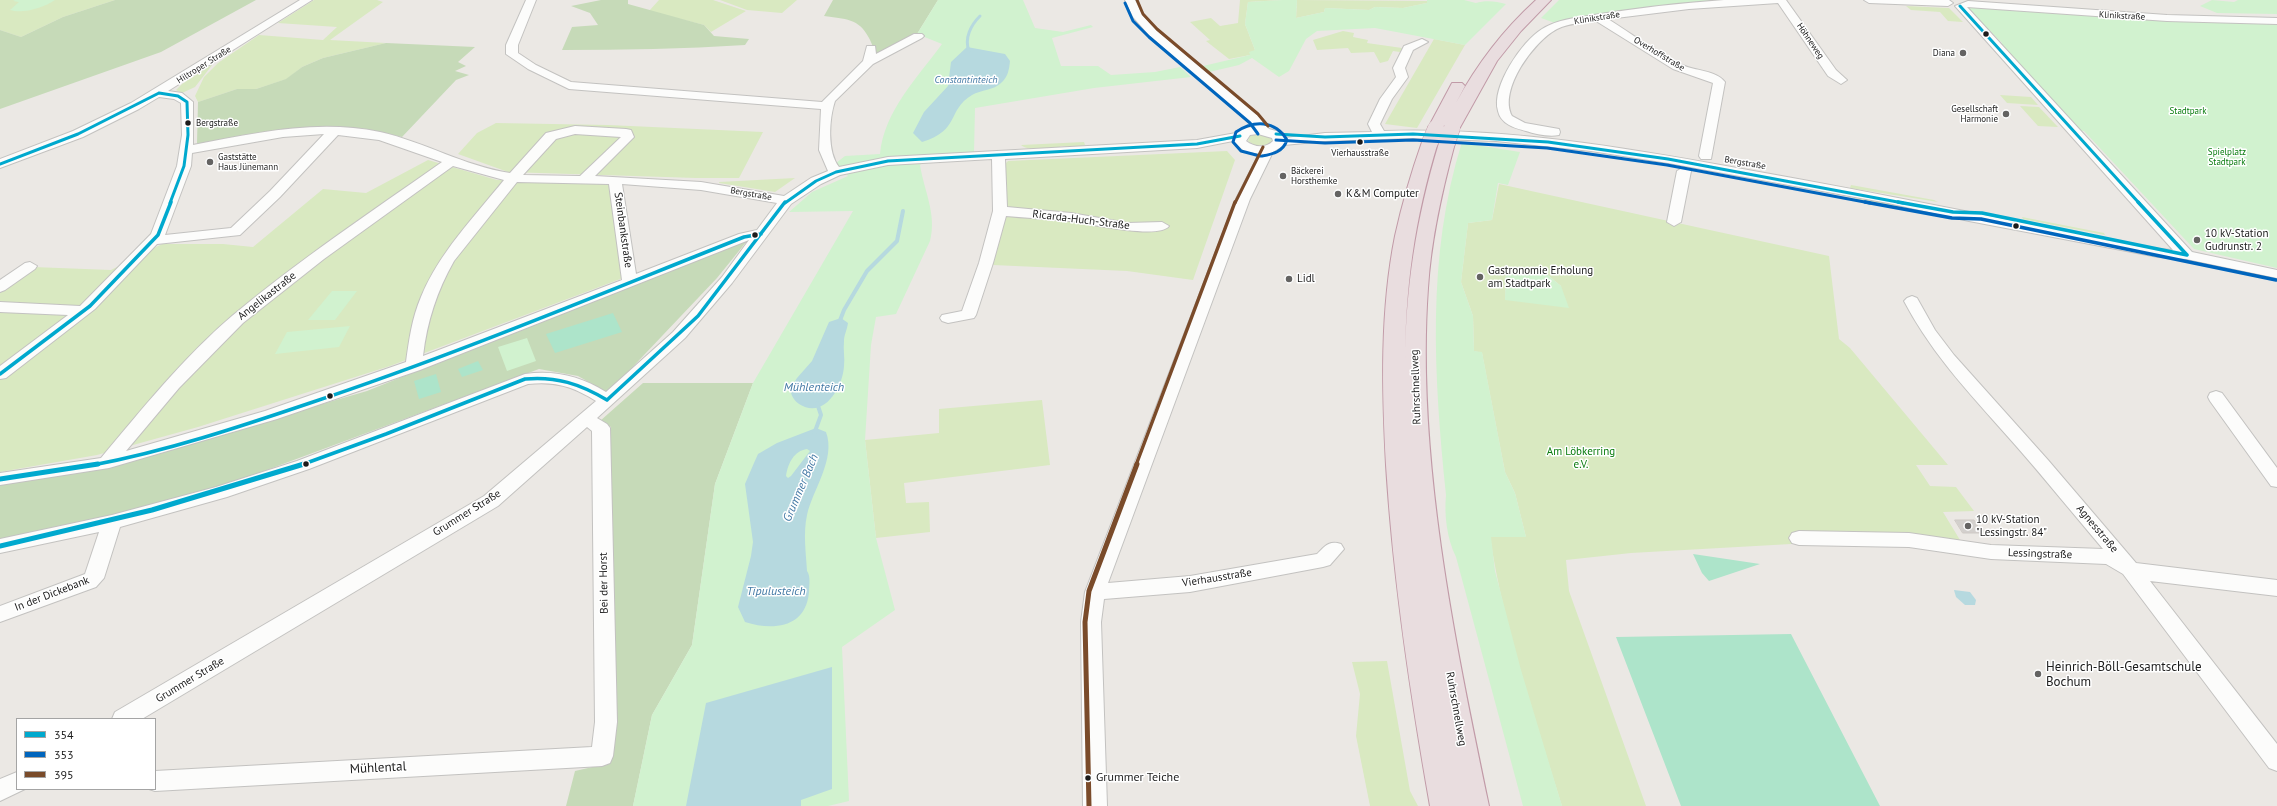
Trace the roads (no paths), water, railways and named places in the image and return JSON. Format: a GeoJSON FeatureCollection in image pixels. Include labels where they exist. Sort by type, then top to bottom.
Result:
{"type":"FeatureCollection","features":[{"type":"Feature","properties":{"kind":"highway","name":"Ruhrschnellweg"},"geometry":{"type":"LineString","coordinates":[[1445,806],[1422,672],[1409,577],[1399,473],[1394,393],[1395,325],[1401,259],[1413,197],[1441,135],[1479,75],[1533,2]]}},
{"type":"Feature","properties":{"kind":"highway","name":"Ruhrschnellweg"},"geometry":{"type":"LineString","coordinates":[[1441,135],[1422,238],[1414,339],[1415,401],[1422,485],[1436,597],[1474,806]]}},
{"type":"Feature","properties":{"kind":"street","name":"Hiltroper Straße"},"geometry":{"type":"LineString","coordinates":[[158,93],[307,0]]}},
{"type":"Feature","properties":{"kind":"street"},"geometry":{"type":"LineString","coordinates":[[531,0],[512,46],[512,54],[532,67],[569,85],[826,106]]}},
{"type":"Feature","properties":{"kind":"street"},"geometry":{"type":"LineString","coordinates":[[1130,0],[1138,16],[1153,33],[1240,109],[1254,119],[1263,130]]}},
{"type":"Feature","properties":{"kind":"street","name":"Klinikstraße"},"geometry":{"type":"LineString","coordinates":[[1531,128],[1513,123],[1504,115],[1503,100],[1512,71],[1526,51],[1552,27],[1599,18],[1689,6],[1780,0]]}},
{"type":"Feature","properties":{"kind":"street","name":"Höhneweg"},"geometry":{"type":"LineString","coordinates":[[1780,0],[1832,73],[1841,80]]}},
{"type":"Feature","properties":{"kind":"street"},"geometry":{"type":"LineString","coordinates":[[1869,0],[1948,2]]}},
{"type":"Feature","properties":{"kind":"street","name":"Klinikstraße"},"geometry":{"type":"LineString","coordinates":[[1948,2],[2167,18],[2277,20]]}},
{"type":"Feature","properties":{"kind":"street"},"geometry":{"type":"LineString","coordinates":[[1963,4],[2187,255]]}},
{"type":"Feature","properties":{"kind":"street","name":"Overhoffstraße"},"geometry":{"type":"LineString","coordinates":[[1599,18],[1677,67],[1690,72],[1712,77],[1719,82],[1706,156]]}},
{"type":"Feature","properties":{"kind":"street"},"geometry":{"type":"LineString","coordinates":[[836,172],[832,168],[826,153],[826,106],[829,100],[869,62],[918,36]]}},
{"type":"Feature","properties":{"kind":"street"},"geometry":{"type":"LineString","coordinates":[[1380,135],[1375,128],[1376,118],[1402,77],[1399,68],[1408,48],[1422,42]]}},
{"type":"Feature","properties":{"kind":"street"},"geometry":{"type":"LineString","coordinates":[[869,62],[872,48]]}},
{"type":"Feature","properties":{"kind":"street","name":"Hiltroper Straße"},"geometry":{"type":"LineString","coordinates":[[0,374],[84,311],[155,240],[165,221],[184,166],[186,150],[187,102],[178,96],[158,93]]}},
{"type":"Feature","properties":{"kind":"street"},"geometry":{"type":"LineString","coordinates":[[0,164],[78,134],[158,93]]}},
{"type":"Feature","properties":{"kind":"street"},"geometry":{"type":"LineString","coordinates":[[1240,109],[1247,124],[1245,141],[1253,157],[1251,180]]}},
{"type":"Feature","properties":{"kind":"street","name":"Bergstraße"},"geometry":{"type":"LineString","coordinates":[[1531,128],[1706,156],[1936,199],[1951,206],[1956,217]]}},
{"type":"Feature","properties":{"kind":"street"},"geometry":{"type":"LineString","coordinates":[[155,240],[235,232],[274,194],[334,130]]}},
{"type":"Feature","properties":{"kind":"street","name":"Bergstraße"},"geometry":{"type":"LineString","coordinates":[[186,150],[294,132],[334,130],[382,136],[486,172],[513,178],[615,180],[713,187],[786,201],[816,180],[836,172],[876,162],[1245,141],[1268,150],[1278,146],[1278,138]]}},
{"type":"Feature","properties":{"kind":"street"},"geometry":{"type":"LineString","coordinates":[[414,366],[421,314],[436,277],[448,259],[513,178],[551,136],[575,130],[626,133],[628,137],[584,180]]}},
{"type":"Feature","properties":{"kind":"street","name":"Bergstraße"},"geometry":{"type":"LineString","coordinates":[[1245,141],[1263,130],[1278,138],[1380,135],[1482,137],[1599,148],[1668,158],[1956,217],[2139,258]]}},
{"type":"Feature","properties":{"kind":"street","name":"Bergstraße"},"geometry":{"type":"LineString","coordinates":[[1497,148],[1590,156],[1956,217],[1969,217],[2158,253],[2187,255],[2277,274]]}},
{"type":"Feature","properties":{"kind":"street"},"geometry":{"type":"LineString","coordinates":[[1095,806],[1091,622],[1095,592],[1251,180],[1268,150]]}},
{"type":"Feature","properties":{"kind":"street"},"geometry":{"type":"LineString","coordinates":[[948,318],[968,315],[986,263],[1000,211],[998,154]]}},
{"type":"Feature","properties":{"kind":"street","name":"Angelikastraße"},"geometry":{"type":"LineString","coordinates":[[107,462],[177,380],[237,320],[313,260],[453,160]]}},
{"type":"Feature","properties":{"kind":"street"},"geometry":{"type":"LineString","coordinates":[[1674,222],[1684,171]]}},
{"type":"Feature","properties":{"kind":"street","name":"Steinbankstraße"},"geometry":{"type":"LineString","coordinates":[[615,180],[630,281]]}},
{"type":"Feature","properties":{"kind":"street","name":"Grummer Straße"},"geometry":{"type":"LineString","coordinates":[[125,718],[490,501],[530,469],[698,316],[786,201]]}},
{"type":"Feature","properties":{"kind":"street","name":"Ricarda-Huch-Straße"},"geometry":{"type":"LineString","coordinates":[[1000,211],[1071,217],[1128,227],[1162,226]]}},
{"type":"Feature","properties":{"kind":"street"},"geometry":{"type":"LineString","coordinates":[[0,479],[107,462],[294,409],[414,366],[744,237],[761,234]]}},
{"type":"Feature","properties":{"kind":"street"},"geometry":{"type":"LineString","coordinates":[[0,288],[30,266]]}},
{"type":"Feature","properties":{"kind":"street","name":"Agnesstraße"},"geometry":{"type":"LineString","coordinates":[[1912,301],[1928,331],[1948,359],[2042,464],[2130,569],[2277,761]]}},
{"type":"Feature","properties":{"kind":"street"},"geometry":{"type":"LineString","coordinates":[[0,307],[84,311]]}},
{"type":"Feature","properties":{"kind":"street"},"geometry":{"type":"LineString","coordinates":[[0,546],[112,522],[220,492],[303,465],[525,379],[552,376],[568,378],[607,400]]}},
{"type":"Feature","properties":{"kind":"street"},"geometry":{"type":"LineString","coordinates":[[2216,397],[2277,481]]}},
{"type":"Feature","properties":{"kind":"street","name":"Bei der Horst"},"geometry":{"type":"LineString","coordinates":[[586,419],[601,428],[606,722],[602,756]]}},
{"type":"Feature","properties":{"kind":"street","name":"In der Dickebank"},"geometry":{"type":"LineString","coordinates":[[0,614],[89,582],[94,578],[112,522]]}},
{"type":"Feature","properties":{"kind":"street","name":"Lessingstraße"},"geometry":{"type":"LineString","coordinates":[[1798,538],[1909,540],[1991,552],[2109,557],[2130,569],[2146,573],[2277,588]]}},
{"type":"Feature","properties":{"kind":"street","name":"Vierhausstraße"},"geometry":{"type":"LineString","coordinates":[[1095,592],[1190,584],[1323,560],[1334,549]]}},
{"type":"Feature","properties":{"kind":"street","name":"Mühlental"},"geometry":{"type":"LineString","coordinates":[[156,781],[602,756]]}},
{"type":"Feature","properties":{"kind":"street"},"geometry":{"type":"LineString","coordinates":[[0,791],[16,783]]}},
{"type":"Feature","properties":{"kind":"water","name":"Constantinteich"},"geometry":{"type":"Polygon","coordinates":[[[967,47],[1005,54],[1010,61],[1007,76],[998,85],[991,89],[976,93],[964,101],[943,132],[922,142],[913,133],[924,112],[948,86],[951,62],[967,47]]]}},
{"type":"Feature","properties":{"kind":"water","name":"Mühlenteich"},"geometry":{"type":"Polygon","coordinates":[[[841,318],[848,323],[844,339],[844,366],[841,382],[827,403],[820,407],[805,407],[795,400],[790,389],[797,378],[812,361],[829,322],[841,318]]]}},
{"type":"Feature","properties":{"kind":"water","name":"Tipulusteich"},"geometry":{"type":"Polygon","coordinates":[[[816,428],[826,432],[828,453],[826,463],[810,505],[806,522],[805,536],[807,571],[810,581],[807,604],[802,613],[795,620],[777,626],[766,626],[745,622],[738,607],[753,542],[745,484],[758,454],[777,443],[816,428]],[[807,449],[802,450],[792,458],[786,476],[788,478],[791,476],[810,451],[807,449]]]}},
{"type":"Feature","properties":{"kind":"water"},"geometry":{"type":"Polygon","coordinates":[[[1954,590],[1970,592],[1976,600],[1975,605],[1965,605],[1956,597],[1954,590]]]}},
{"type":"Feature","properties":{"kind":"water"},"geometry":{"type":"Polygon","coordinates":[[[832,667],[832,789],[801,800],[801,806],[686,806],[706,703],[832,667]]]}},
{"type":"Feature","properties":{"kind":"waterway","name":"Grummer Bach"},"geometry":{"type":"LineString","coordinates":[[969,51],[967,41],[969,32],[980,16]]}},
{"type":"Feature","properties":{"kind":"waterway","name":"Grummer Bach"},"geometry":{"type":"LineString","coordinates":[[839,323],[844,310],[867,271],[897,241],[903,211]]}},
{"type":"Feature","properties":{"kind":"waterway","name":"Grummer Bach"},"geometry":{"type":"LineString","coordinates":[[814,434],[821,415],[817,403]]}},
{"type":"Feature","properties":{"kind":"place","name":"Diana"},"geometry":{"type":"Point","coordinates":[1963,53]}},
{"type":"Feature","properties":{"kind":"place","name":"Gesellschaft Harmonie"},"geometry":{"type":"Point","coordinates":[2006,114]}},
{"type":"Feature","properties":{"kind":"place","name":"Bergstraße"},"geometry":{"type":"Point","coordinates":[188,123]}},
{"type":"Feature","properties":{"kind":"place","name":"Vierhausstraße"},"geometry":{"type":"Point","coordinates":[1360,142]}},
{"type":"Feature","properties":{"kind":"place","name":"Gaststätte Haus Jünemann"},"geometry":{"type":"Point","coordinates":[210,162]}},
{"type":"Feature","properties":{"kind":"place","name":"Bäckerei Horsthemke"},"geometry":{"type":"Point","coordinates":[1283,176]}},
{"type":"Feature","properties":{"kind":"place","name":"K&M Computer"},"geometry":{"type":"Point","coordinates":[1338,194]}},
{"type":"Feature","properties":{"kind":"place","name":"10 kV-Station Gudrunstr. 2"},"geometry":{"type":"Point","coordinates":[2197,240]}},
{"type":"Feature","properties":{"kind":"place","name":"Gastronomie Erholung am Stadtpark"},"geometry":{"type":"Point","coordinates":[1480,277]}},
{"type":"Feature","properties":{"kind":"place","name":"Lidl"},"geometry":{"type":"Point","coordinates":[1289,279]}},
{"type":"Feature","properties":{"kind":"place","name":"10 kV-Station \"Lessingstr. 84\""},"geometry":{"type":"Point","coordinates":[1968,526]}},
{"type":"Feature","properties":{"kind":"place","name":"Heinrich-Böll-Gesamtschule Bochum"},"geometry":{"type":"Point","coordinates":[2038,674]}},
{"type":"Feature","properties":{"kind":"place","name":"Grummer Teiche"},"geometry":{"type":"Point","coordinates":[1088,778]}},
{"type":"Feature","properties":{"kind":"park label","name":"Stadtpark"},"geometry":{"type":"Point","coordinates":[2188,111]}},
{"type":"Feature","properties":{"kind":"park label","name":"Spielplatz Stadtpark"},"geometry":{"type":"Point","coordinates":[2227,158]}},
{"type":"Feature","properties":{"kind":"park label","name":"Am Löbkerring e.V."},"geometry":{"type":"Point","coordinates":[1581,458]}}]}
